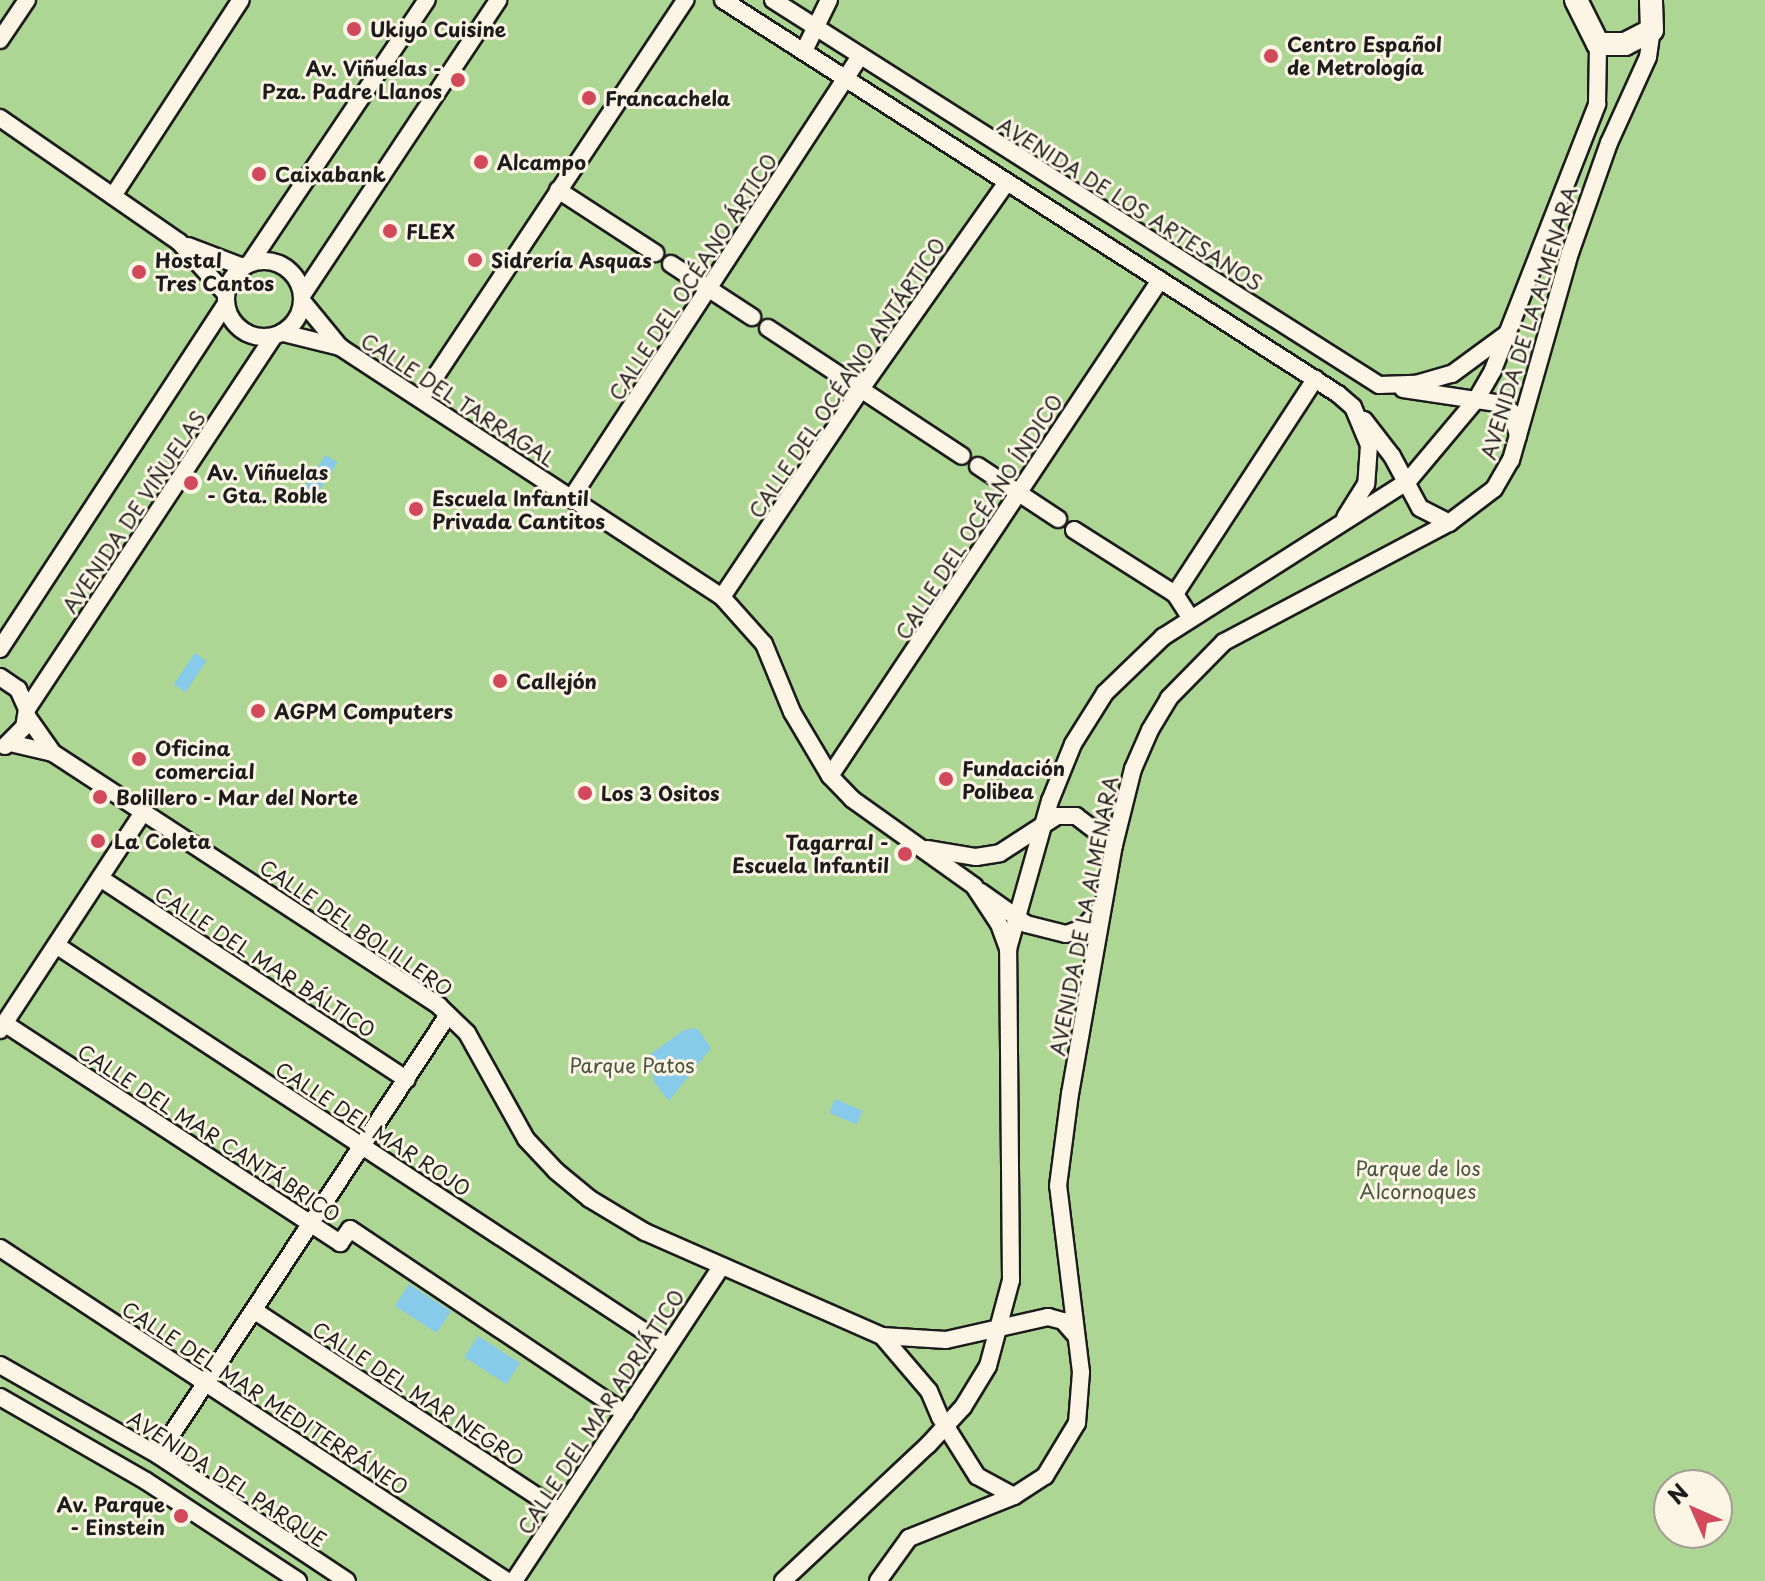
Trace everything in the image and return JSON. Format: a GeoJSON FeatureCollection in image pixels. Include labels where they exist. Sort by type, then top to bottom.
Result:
{"type":"FeatureCollection","features":[{"type":"Feature","properties":{"kind":"street"},"geometry":{"type":"LineString","coordinates":[[0,40],[27,0]]}},
{"type":"Feature","properties":{"kind":"street"},"geometry":{"type":"LineString","coordinates":[[113,196],[241,0]]}},
{"type":"Feature","properties":{"kind":"street"},"geometry":{"type":"LineString","coordinates":[[247,265],[427,0]]}},
{"type":"Feature","properties":{"kind":"street"},"geometry":{"type":"LineString","coordinates":[[0,118],[179,242],[226,299],[229,314],[241,330],[252,335],[279,334],[297,319],[303,298],[498,0]]}},
{"type":"Feature","properties":{"kind":"street"},"geometry":{"type":"LineString","coordinates":[[421,398],[685,0]]}},
{"type":"Feature","properties":{"kind":"street"},"geometry":{"type":"LineString","coordinates":[[723,0],[1315,379],[1353,407],[1408,481],[1420,508],[1449,523]]}},
{"type":"Feature","properties":{"kind":"street","name":"AVENIDA DE LOS ARTESANOS"},"geometry":{"type":"LineString","coordinates":[[773,0],[1379,385],[1497,403],[1512,412],[1518,437]]}},
{"type":"Feature","properties":{"kind":"street"},"geometry":{"type":"LineString","coordinates":[[804,51],[814,25],[829,0]]}},
{"type":"Feature","properties":{"kind":"street"},"geometry":{"type":"LineString","coordinates":[[1576,0],[1598,44],[1625,44],[1652,30],[1651,0]]}},
{"type":"Feature","properties":{"kind":"street","name":"AVENIDA DE LA ALMENARA"},"geometry":{"type":"LineString","coordinates":[[878,1581],[909,1538],[1014,1496],[1045,1476],[1077,1423],[1081,1372],[1058,1186],[1070,1094],[1114,845],[1133,769],[1150,730],[1169,698],[1195,667],[1236,635],[1449,523],[1494,489],[1511,460],[1570,253],[1609,143],[1648,57],[1652,30]]}},
{"type":"Feature","properties":{"kind":"street","name":"AVENIDA DE LA ALMENARA"},"geometry":{"type":"LineString","coordinates":[[783,1581],[945,1426],[988,1366],[1011,1280],[1008,949],[1043,827],[1073,744],[1105,693],[1163,637],[1408,481],[1476,400],[1493,370],[1597,104],[1598,44]]}},
{"type":"Feature","properties":{"kind":"street"},"geometry":{"type":"LineString","coordinates":[[846,78],[860,56]]}},
{"type":"Feature","properties":{"kind":"street","name":"CALLE DEL OCÉANO ÁRTICO"},"geometry":{"type":"LineString","coordinates":[[572,497],[846,78]]}},
{"type":"Feature","properties":{"kind":"street","name":"CALLE DEL OCÉANO ANTÁRTICO"},"geometry":{"type":"LineString","coordinates":[[722,597],[861,389],[1007,182]]}},
{"type":"Feature","properties":{"kind":"street"},"geometry":{"type":"LineString","coordinates":[[558,190],[655,253]]}},
{"type":"Feature","properties":{"kind":"street"},"geometry":{"type":"LineString","coordinates":[[179,242],[247,265]]}},
{"type":"Feature","properties":{"kind":"street"},"geometry":{"type":"LineString","coordinates":[[226,299],[235,274],[247,265],[262,260],[284,265],[300,283],[303,298]]}},
{"type":"Feature","properties":{"kind":"street"},"geometry":{"type":"LineString","coordinates":[[671,264],[752,317]]}},
{"type":"Feature","properties":{"kind":"street","name":"CALLE DEL OCÉANO ÍNDICO"},"geometry":{"type":"LineString","coordinates":[[830,776],[1160,280]]}},
{"type":"Feature","properties":{"kind":"street","name":"CALLE DEL TARRAGAL"},"geometry":{"type":"LineString","coordinates":[[303,298],[340,347]]}},
{"type":"Feature","properties":{"kind":"street","name":"AVENIDA DE VIÑUELAS"},"geometry":{"type":"LineString","coordinates":[[0,649],[226,299]]}},
{"type":"Feature","properties":{"kind":"street"},"geometry":{"type":"LineString","coordinates":[[768,328],[962,456]]}},
{"type":"Feature","properties":{"kind":"street","name":"CALLE DEL TARRAGAL"},"geometry":{"type":"LineString","coordinates":[[279,334],[340,347],[722,597],[764,644],[792,712],[830,776],[852,799],[1017,917]]}},
{"type":"Feature","properties":{"kind":"street","name":"AVENIDA DE VIÑUELAS"},"geometry":{"type":"LineString","coordinates":[[4,747],[18,736],[27,713],[279,334]]}},
{"type":"Feature","properties":{"kind":"street"},"geometry":{"type":"LineString","coordinates":[[1379,385],[1416,384],[1452,374],[1505,335]]}},
{"type":"Feature","properties":{"kind":"street"},"geometry":{"type":"LineString","coordinates":[[1175,594],[1315,379]]}},
{"type":"Feature","properties":{"kind":"street"},"geometry":{"type":"LineString","coordinates":[[1336,527],[1361,496],[1369,470],[1369,445],[1353,407]]}},
{"type":"Feature","properties":{"kind":"street"},"geometry":{"type":"LineString","coordinates":[[978,466],[1058,519]]}},
{"type":"Feature","properties":{"kind":"street"},"geometry":{"type":"LineString","coordinates":[[1074,530],[1175,594],[1190,617]]}},
{"type":"Feature","properties":{"kind":"street"},"geometry":{"type":"LineString","coordinates":[[0,677],[18,689],[27,713],[53,753]]}},
{"type":"Feature","properties":{"kind":"street"},"geometry":{"type":"LineString","coordinates":[[4,747],[53,753]]}},
{"type":"Feature","properties":{"kind":"street","name":"CALLE DEL BOLILLERO"},"geometry":{"type":"LineString","coordinates":[[53,753],[271,893],[448,1015],[467,1033],[526,1139],[556,1171],[590,1199],[645,1232],[882,1336]]}},
{"type":"Feature","properties":{"kind":"street"},"geometry":{"type":"LineString","coordinates":[[2,1026],[143,812]]}},
{"type":"Feature","properties":{"kind":"street"},"geometry":{"type":"LineString","coordinates":[[1043,827],[1057,816],[1076,816],[1114,845]]}},
{"type":"Feature","properties":{"kind":"street","name":"CALLE DEL TARRAGAL"},"geometry":{"type":"LineString","coordinates":[[920,847],[976,857],[1000,853],[1043,827]]}},
{"type":"Feature","properties":{"kind":"street","name":"CALLE DEL MAR BÁLTICO"},"geometry":{"type":"LineString","coordinates":[[100,878],[407,1080]]}},
{"type":"Feature","properties":{"kind":"street","name":"CALLE DEL TARRAGAL"},"geometry":{"type":"LineString","coordinates":[[974,886],[999,924],[1008,949]]}},
{"type":"Feature","properties":{"kind":"street"},"geometry":{"type":"LineString","coordinates":[[1017,917],[1041,930],[1066,934],[1092,922],[1102,906]]}},
{"type":"Feature","properties":{"kind":"street","name":"CALLE DEL MAR ROJO"},"geometry":{"type":"LineString","coordinates":[[56,945],[668,1347]]}},
{"type":"Feature","properties":{"kind":"street"},"geometry":{"type":"LineString","coordinates":[[158,1455],[448,1015]]}},
{"type":"Feature","properties":{"kind":"street","name":"CALLE DEL MAR CANTÁBRICO"},"geometry":{"type":"LineString","coordinates":[[2,1026],[340,1243],[350,1229],[625,1413]]}},
{"type":"Feature","properties":{"kind":"street","name":"CALLE DEL MAR MEDITERRÁNEO"},"geometry":{"type":"LineString","coordinates":[[0,1248],[507,1581]]}},
{"type":"Feature","properties":{"kind":"street","name":"CALLE DEL MAR ADRIÁTICO"},"geometry":{"type":"LineString","coordinates":[[514,1581],[722,1266]]}},
{"type":"Feature","properties":{"kind":"street","name":"CALLE DEL MAR NEGRO"},"geometry":{"type":"LineString","coordinates":[[255,1311],[560,1511]]}},
{"type":"Feature","properties":{"kind":"street"},"geometry":{"type":"LineString","coordinates":[[882,1336],[946,1340],[1048,1317],[1063,1321],[1077,1337]]}},
{"type":"Feature","properties":{"kind":"street"},"geometry":{"type":"LineString","coordinates":[[882,1336],[929,1391],[945,1426],[977,1476],[1014,1496]]}},
{"type":"Feature","properties":{"kind":"street","name":"AVENIDA DEL PARQUE"},"geometry":{"type":"LineString","coordinates":[[0,1365],[158,1455],[347,1581]]}},
{"type":"Feature","properties":{"kind":"street"},"geometry":{"type":"LineString","coordinates":[[0,1397],[146,1481],[298,1581]]}},
{"type":"Feature","properties":{"kind":"green space"},"geometry":{"type":"Polygon","coordinates":[[[0,0],[1765,0],[1765,1581],[0,1581],[0,0]]]}},
{"type":"Feature","properties":{"kind":"water"},"geometry":{"type":"Polygon","coordinates":[[[326,455],[338,463],[312,500],[301,492],[326,455]]]}},
{"type":"Feature","properties":{"kind":"water"},"geometry":{"type":"Polygon","coordinates":[[[195,653],[207,661],[185,692],[174,685],[195,653]]]}},
{"type":"Feature","properties":{"kind":"water"},"geometry":{"type":"Polygon","coordinates":[[[697,1028],[711,1048],[669,1101],[654,1082],[648,1056],[684,1030],[697,1028]]]}},
{"type":"Feature","properties":{"kind":"water"},"geometry":{"type":"Polygon","coordinates":[[[835,1099],[863,1111],[857,1125],[829,1113],[835,1099]]]}},
{"type":"Feature","properties":{"kind":"water"},"geometry":{"type":"Polygon","coordinates":[[[409,1284],[451,1311],[437,1333],[395,1306],[409,1284]]]}},
{"type":"Feature","properties":{"kind":"water"},"geometry":{"type":"Polygon","coordinates":[[[478,1336],[520,1363],[506,1384],[464,1357],[478,1336]]]}},
{"type":"Feature","properties":{"kind":"place","name":"Ukiyo Cuisine"},"geometry":{"type":"Point","coordinates":[354,29]}},
{"type":"Feature","properties":{"kind":"place","name":"Centro Español de Metrología"},"geometry":{"type":"Point","coordinates":[1271,56]}},
{"type":"Feature","properties":{"kind":"place","name":"Av. Viñuelas - Pza. Padre Llanos"},"geometry":{"type":"Point","coordinates":[458,80]}},
{"type":"Feature","properties":{"kind":"place","name":"Francachela"},"geometry":{"type":"Point","coordinates":[589,98]}},
{"type":"Feature","properties":{"kind":"place","name":"Alcampo"},"geometry":{"type":"Point","coordinates":[481,162]}},
{"type":"Feature","properties":{"kind":"place","name":"Caixabank"},"geometry":{"type":"Point","coordinates":[259,174]}},
{"type":"Feature","properties":{"kind":"place","name":"FLEX"},"geometry":{"type":"Point","coordinates":[390,231]}},
{"type":"Feature","properties":{"kind":"place","name":"Sidrería Asquas"},"geometry":{"type":"Point","coordinates":[475,260]}},
{"type":"Feature","properties":{"kind":"place","name":"Hostal Tres Cantos"},"geometry":{"type":"Point","coordinates":[139,272]}},
{"type":"Feature","properties":{"kind":"place","name":"Av. Viñuelas - Gta. Roble"},"geometry":{"type":"Point","coordinates":[191,483]}},
{"type":"Feature","properties":{"kind":"place","name":"Escuela Infantil Privada Cantitos"},"geometry":{"type":"Point","coordinates":[416,509]}},
{"type":"Feature","properties":{"kind":"place","name":"Callejón"},"geometry":{"type":"Point","coordinates":[500,681]}},
{"type":"Feature","properties":{"kind":"place","name":"AGPM Computers"},"geometry":{"type":"Point","coordinates":[258,711]}},
{"type":"Feature","properties":{"kind":"place","name":"Oficina comercial"},"geometry":{"type":"Point","coordinates":[139,759]}},
{"type":"Feature","properties":{"kind":"place","name":"Fundación Polibea"},"geometry":{"type":"Point","coordinates":[946,779]}},
{"type":"Feature","properties":{"kind":"place","name":"Los 3 Ositos"},"geometry":{"type":"Point","coordinates":[585,793]}},
{"type":"Feature","properties":{"kind":"place","name":"Bolillero - Mar del Norte"},"geometry":{"type":"Point","coordinates":[100,797]}},
{"type":"Feature","properties":{"kind":"place","name":"La Coleta"},"geometry":{"type":"Point","coordinates":[98,841]}},
{"type":"Feature","properties":{"kind":"place","name":"Tagarral - Escuela Infantil"},"geometry":{"type":"Point","coordinates":[905,854]}},
{"type":"Feature","properties":{"kind":"place","name":"Av. Parque - Einstein"},"geometry":{"type":"Point","coordinates":[181,1516]}},
{"type":"Feature","properties":{"kind":"park label","name":"Parque Patos"},"geometry":{"type":"Point","coordinates":[632,1065]}},
{"type":"Feature","properties":{"kind":"park label","name":"Parque de los Alcornoques"},"geometry":{"type":"Point","coordinates":[1418,1180]}}]}
